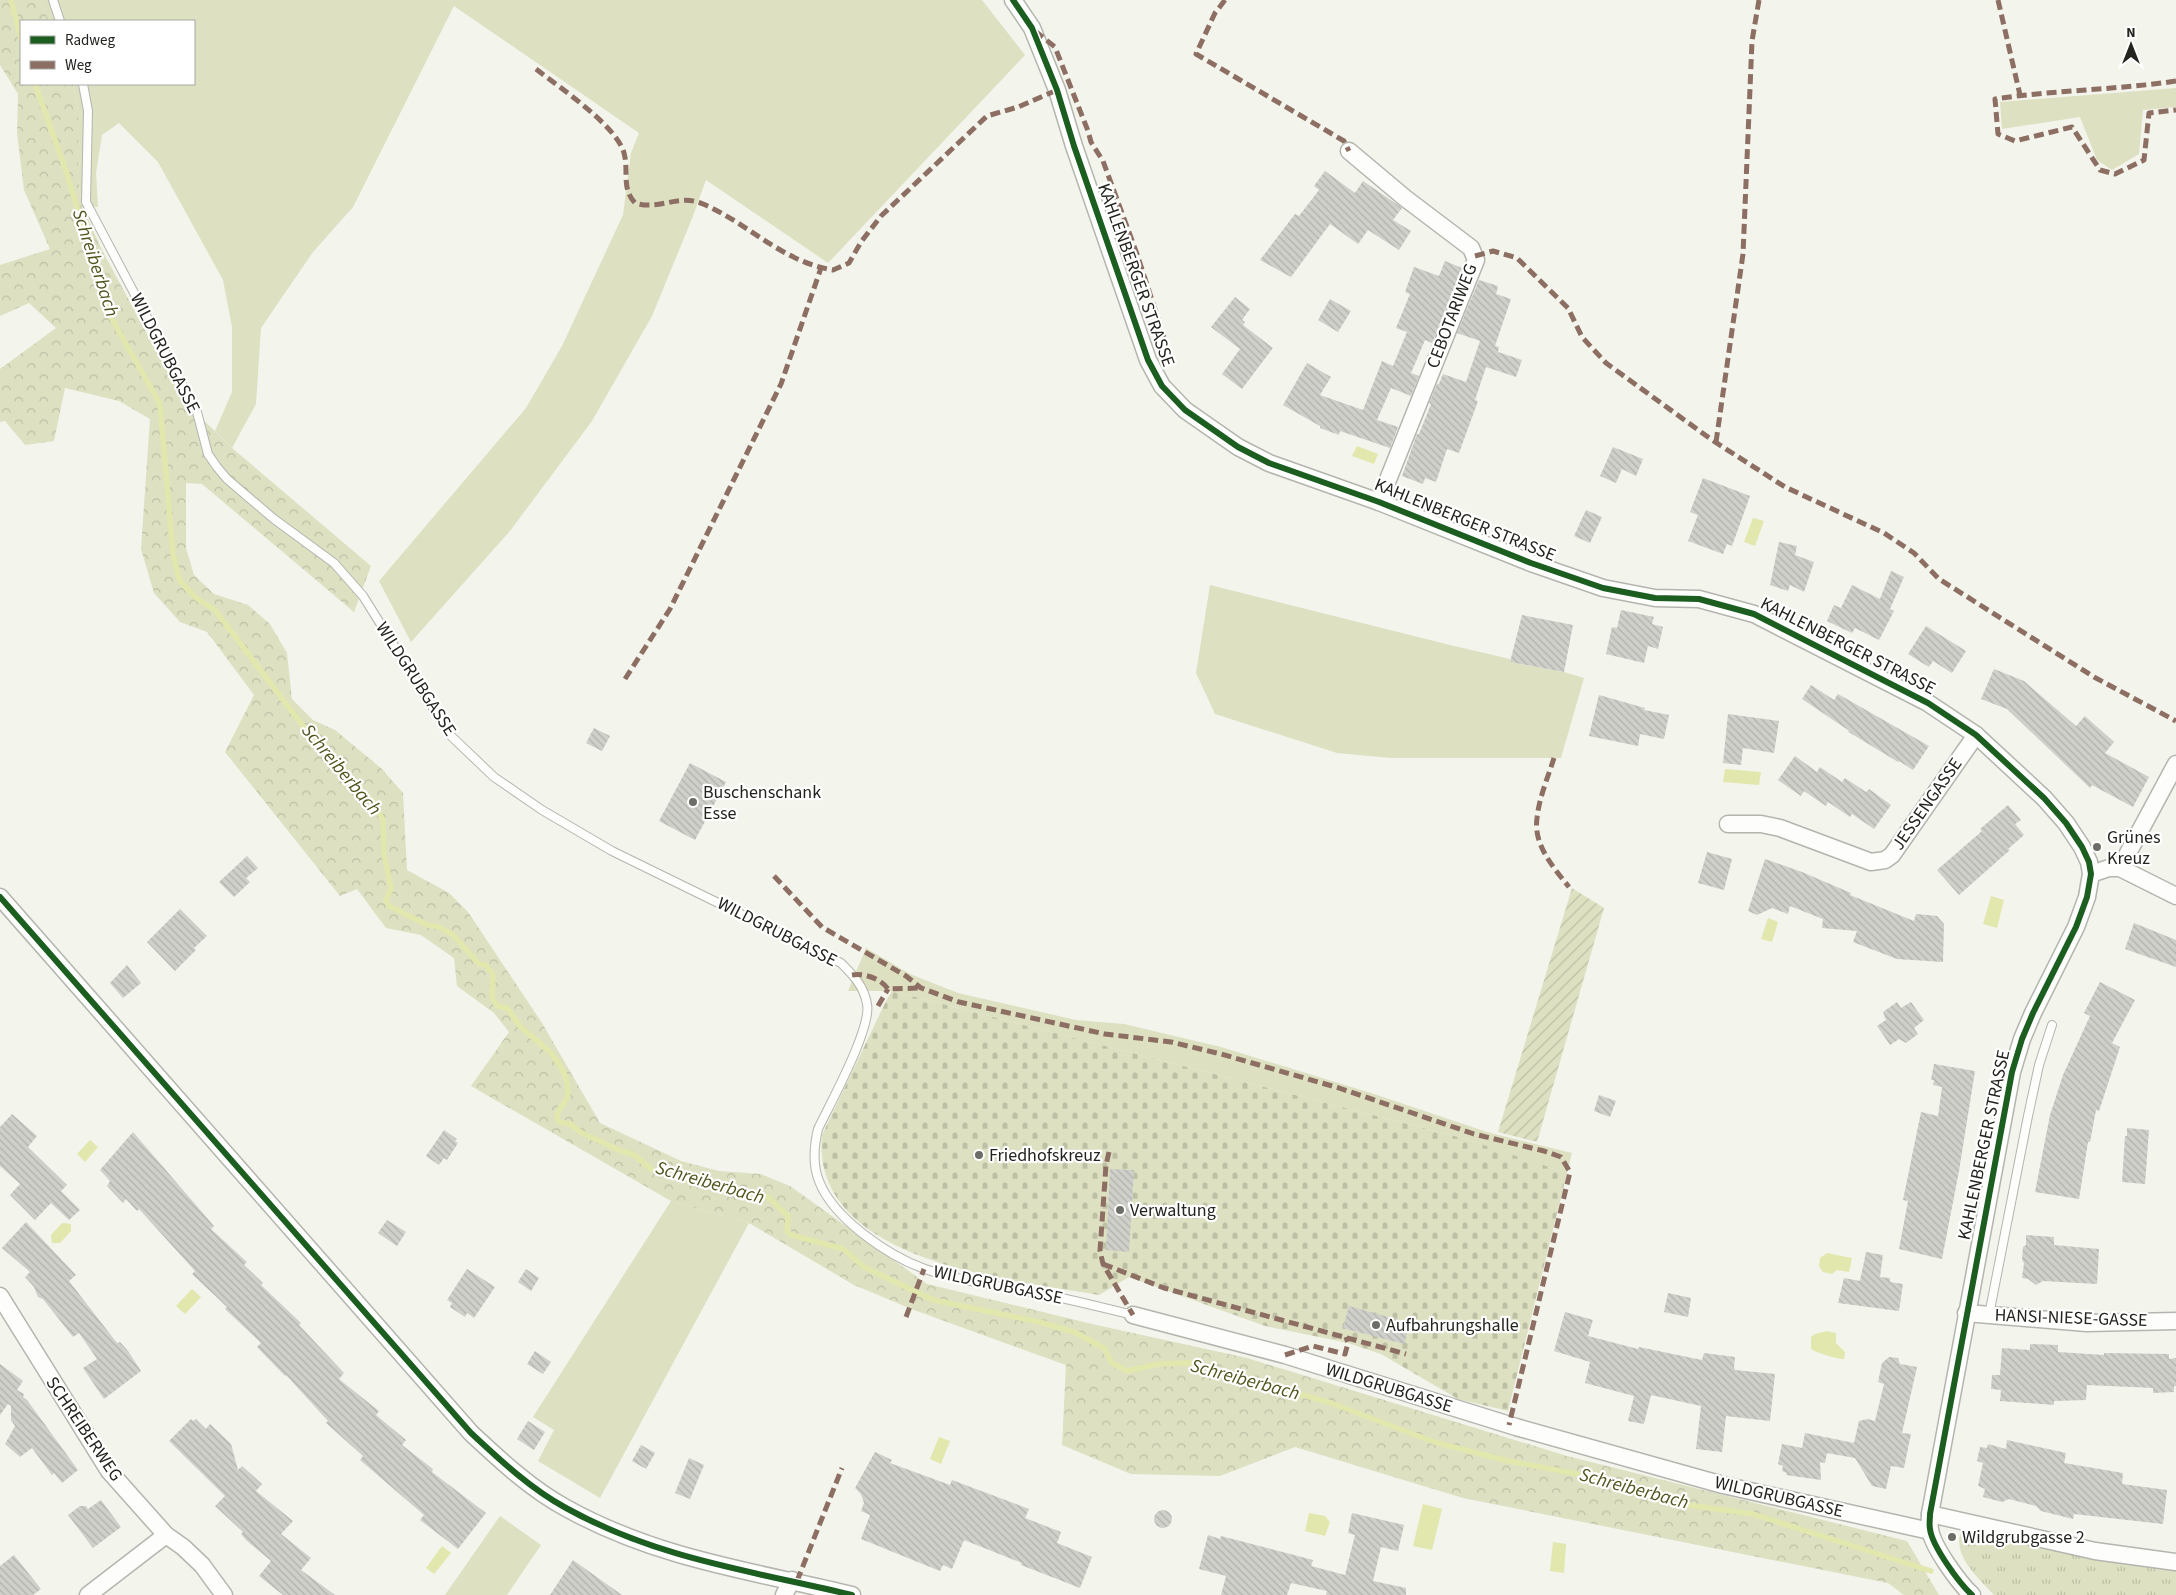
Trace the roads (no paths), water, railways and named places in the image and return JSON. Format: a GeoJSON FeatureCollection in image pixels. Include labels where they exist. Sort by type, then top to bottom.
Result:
{"type":"FeatureCollection","features":[{"type":"Feature","properties":{"kind":"street","name":"KAHLENBERGER STRASSE"},"geometry":{"type":"LineString","coordinates":[[1013,0],[1032,28],[1050,73],[1148,360],[1162,386],[1185,410],[1238,447],[1269,463],[1379,502],[1531,564],[1603,588],[1655,598],[1699,600],[1754,614],[1928,703],[1976,735],[2044,798],[2066,822],[2082,847],[2089,862],[2091,874],[2087,897],[2076,926],[2033,1013],[2022,1039],[2012,1072],[1930,1514],[1930,1531],[1961,1585],[1972,1595]]}},
{"type":"Feature","properties":{"kind":"street","name":"CEBOTARIWEG"},"geometry":{"type":"LineString","coordinates":[[1349,151],[1405,198],[1471,248],[1476,256],[1379,502]]}},
{"type":"Feature","properties":{"kind":"street","name":"JESSENGASSE"},"geometry":{"type":"LineString","coordinates":[[1728,824],[1761,824],[1780,828],[1870,862],[1885,860],[1892,855],[1976,735]]}},
{"type":"Feature","properties":{"kind":"street"},"geometry":{"type":"LineString","coordinates":[[2120,868],[2176,764]]}},
{"type":"Feature","properties":{"kind":"street"},"geometry":{"type":"LineString","coordinates":[[2091,874],[2109,868],[2120,868],[2176,896]]}},
{"type":"Feature","properties":{"kind":"street"},"geometry":{"type":"LineString","coordinates":[[0,897],[452,1411],[499,1459],[527,1482],[566,1508],[643,1544],[788,1588],[852,1595]]}},
{"type":"Feature","properties":{"kind":"street","name":"SCHREIBERWEG"},"geometry":{"type":"LineString","coordinates":[[0,1296],[109,1471],[166,1535],[183,1547],[202,1565],[224,1595]]}},
{"type":"Feature","properties":{"kind":"street","name":"HANSI-NIESE-GASSE"},"geometry":{"type":"LineString","coordinates":[[1966,1313],[2087,1323],[2176,1321]]}},
{"type":"Feature","properties":{"kind":"street","name":"WILDGRUBGASSE"},"geometry":{"type":"LineString","coordinates":[[1132,1315],[1285,1355],[1516,1427],[1723,1485],[1930,1531]]}},
{"type":"Feature","properties":{"kind":"street"},"geometry":{"type":"LineString","coordinates":[[1930,1514],[2095,1551],[2176,1562]]}},
{"type":"Feature","properties":{"kind":"street"},"geometry":{"type":"LineString","coordinates":[[88,1595],[166,1535]]}},
{"type":"Feature","properties":{"kind":"lane"},"geometry":{"type":"LineString","coordinates":[[53,0],[60,20]]}},
{"type":"Feature","properties":{"kind":"lane","name":"WILDGRUBGASSE"},"geometry":{"type":"LineString","coordinates":[[83,85],[88,111],[86,202],[193,404],[208,454],[222,473],[274,519],[334,563],[363,596],[450,735],[494,777],[542,810],[612,851],[841,963],[859,982],[868,1005],[866,1028],[818,1129],[814,1144],[814,1158],[818,1180],[832,1203],[858,1229],[888,1251],[924,1269],[957,1278],[1040,1293],[1132,1315]]}},
{"type":"Feature","properties":{"kind":"lane"},"geometry":{"type":"LineString","coordinates":[[1989,1315],[2028,1116],[2052,1025]]}},
{"type":"Feature","properties":{"kind":"waterway","name":"Schreiberbach"},"geometry":{"type":"LineString","coordinates":[[11,0],[20,35]]}},
{"type":"Feature","properties":{"kind":"waterway","name":"Schreiberbach"},"geometry":{"type":"LineString","coordinates":[[35,85],[66,171],[109,314],[160,404],[173,555],[180,581],[195,597],[215,610],[331,763],[373,801],[383,820],[384,854],[391,889],[386,900],[389,906],[427,925],[439,927],[453,935],[479,964],[486,965],[493,975],[492,998],[497,1006],[507,1008],[517,1023],[547,1050],[558,1063],[563,1071],[568,1088],[567,1098],[557,1115],[559,1122],[570,1124],[582,1133],[621,1151],[633,1154],[652,1170],[671,1176],[768,1197],[788,1216],[787,1231],[791,1235],[843,1249],[864,1267],[933,1300],[1039,1322],[1074,1332],[1104,1348],[1112,1363],[1127,1371],[1158,1364],[1192,1363],[1331,1403],[1434,1442],[1508,1461],[1588,1476],[1666,1502],[1753,1514],[1931,1571]]}},
{"type":"Feature","properties":{"kind":"place","name":"Buschenschank Esse"},"geometry":{"type":"Point","coordinates":[693,802]}},
{"type":"Feature","properties":{"kind":"place","name":"Grünes Kreuz"},"geometry":{"type":"Point","coordinates":[2097,847]}},
{"type":"Feature","properties":{"kind":"place","name":"Friedhofskreuz"},"geometry":{"type":"Point","coordinates":[979,1155]}},
{"type":"Feature","properties":{"kind":"place","name":"Verwaltung"},"geometry":{"type":"Point","coordinates":[1120,1210]}},
{"type":"Feature","properties":{"kind":"place","name":"Aufbahrungshalle"},"geometry":{"type":"Point","coordinates":[1376,1325]}},
{"type":"Feature","properties":{"kind":"place","name":"Wildgrubgasse 2"},"geometry":{"type":"Point","coordinates":[1952,1537]}}]}
